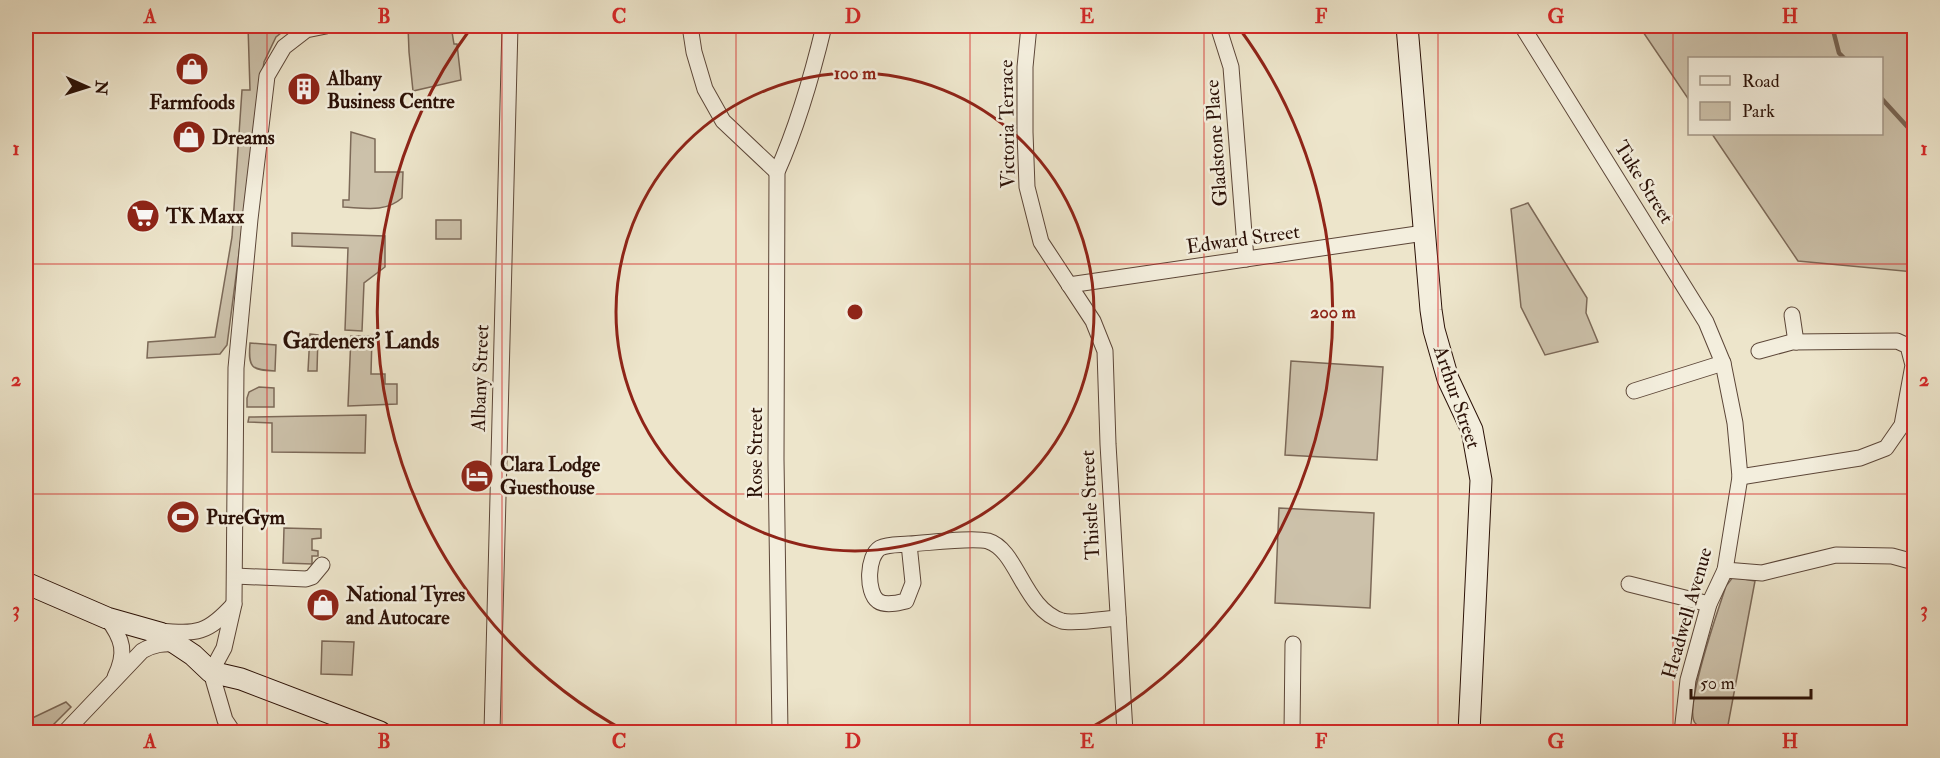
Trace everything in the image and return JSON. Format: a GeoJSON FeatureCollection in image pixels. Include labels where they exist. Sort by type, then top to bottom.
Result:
{"type":"FeatureCollection","features":[{"type":"Feature","properties":{"kind":"street"},"geometry":{"type":"LineString","coordinates":[[233,732],[225,720],[211,672],[224,648],[234,604],[236,368],[250,219],[267,76],[284,47],[306,30],[326,26]]}},
{"type":"Feature","properties":{"kind":"street","name":"Albany Street"},"geometry":{"type":"LineString","coordinates":[[492,732],[510,26]]}},
{"type":"Feature","properties":{"kind":"street"},"geometry":{"type":"LineString","coordinates":[[690,26],[694,52],[705,89],[723,121],[777,172],[792,138],[809,87],[824,26]]}},
{"type":"Feature","properties":{"kind":"street","name":"Victoria Terrace"},"geometry":{"type":"LineString","coordinates":[[1029,26],[1025,67],[1027,187],[1041,242],[1069,285]]}},
{"type":"Feature","properties":{"kind":"street","name":"Gladstone Place"},"geometry":{"type":"LineString","coordinates":[[1218,26],[1231,68],[1246,259]]}},
{"type":"Feature","properties":{"kind":"street","name":"Arthur Street"},"geometry":{"type":"LineString","coordinates":[[1407,26],[1434,330],[1448,379],[1473,430],[1481,480],[1469,732]]}},
{"type":"Feature","properties":{"kind":"street","name":"Tuke Street"},"geometry":{"type":"LineString","coordinates":[[1522,26],[1706,322],[1723,363]]}},
{"type":"Feature","properties":{"kind":"street","name":"Rose Street"},"geometry":{"type":"LineString","coordinates":[[777,172],[776,459],[780,732]]}},
{"type":"Feature","properties":{"kind":"street","name":"Edward Street"},"geometry":{"type":"LineString","coordinates":[[1069,285],[1424,233]]}},
{"type":"Feature","properties":{"kind":"street","name":"Thistle Street"},"geometry":{"type":"LineString","coordinates":[[1069,285],[1093,321],[1105,351],[1125,732]]}},
{"type":"Feature","properties":{"kind":"street"},"geometry":{"type":"LineString","coordinates":[[1792,315],[1796,342]]}},
{"type":"Feature","properties":{"kind":"street"},"geometry":{"type":"LineString","coordinates":[[1740,477],[1860,458],[1886,448],[1902,425],[1913,365],[1908,346],[1897,341],[1796,342],[1759,351]]}},
{"type":"Feature","properties":{"kind":"street"},"geometry":{"type":"LineString","coordinates":[[1634,391],[1723,363]]}},
{"type":"Feature","properties":{"kind":"street","name":"Headwell Avenue"},"geometry":{"type":"LineString","coordinates":[[1682,732],[1688,680],[1709,604],[1725,570],[1740,477],[1735,423],[1723,363]]}},
{"type":"Feature","properties":{"kind":"street"},"geometry":{"type":"LineString","coordinates":[[909,544],[989,541],[1006,555],[1027,591],[1049,614],[1064,621],[1118,618]]}},
{"type":"Feature","properties":{"kind":"street"},"geometry":{"type":"LineString","coordinates":[[1725,570],[1762,573],[1836,555],[1892,556],[1914,562]]}},
{"type":"Feature","properties":{"kind":"street"},"geometry":{"type":"LineString","coordinates":[[235,576],[306,579],[312,577],[322,565]]}},
{"type":"Feature","properties":{"kind":"street"},"geometry":{"type":"LineString","coordinates":[[26,583],[107,618],[152,630],[180,633],[203,630],[218,621],[234,604]]}},
{"type":"Feature","properties":{"kind":"street"},"geometry":{"type":"LineString","coordinates":[[1629,584],[1709,604]]}},
{"type":"Feature","properties":{"kind":"street"},"geometry":{"type":"LineString","coordinates":[[107,618],[117,632],[123,647],[120,662],[110,684]]}},
{"type":"Feature","properties":{"kind":"street"},"geometry":{"type":"LineString","coordinates":[[152,630],[193,655],[211,672],[241,679],[380,732]]}},
{"type":"Feature","properties":{"kind":"street"},"geometry":{"type":"LineString","coordinates":[[65,732],[148,648],[164,643],[177,644]]}},
{"type":"Feature","properties":{"kind":"street"},"geometry":{"type":"LineString","coordinates":[[1292,732],[1293,644]]}},
{"type":"Feature","properties":{"kind":"green space"},"geometry":{"type":"Polygon","coordinates":[[[248,26],[290,26],[276,37],[264,62],[227,345],[220,354],[147,358],[148,342],[215,337],[232,237],[242,90],[250,90],[248,26]]]}},
{"type":"Feature","properties":{"kind":"green space"},"geometry":{"type":"Polygon","coordinates":[[[408,26],[451,26],[454,44],[457,44],[461,80],[413,91],[408,26]]]}},
{"type":"Feature","properties":{"kind":"green space"},"geometry":{"type":"Polygon","coordinates":[[[1639,26],[1914,26],[1914,272],[1798,261],[1713,135],[1883,135],[1883,57],[1688,57],[1688,99],[1639,26]]]}},
{"type":"Feature","properties":{"kind":"green space"},"geometry":{"type":"Polygon","coordinates":[[[351,132],[375,139],[375,172],[403,172],[402,198],[395,203],[381,208],[343,207],[343,200],[349,200],[351,132]]]}},
{"type":"Feature","properties":{"kind":"green space"},"geometry":{"type":"Polygon","coordinates":[[[1528,203],[1587,298],[1586,313],[1598,342],[1545,355],[1521,307],[1511,209],[1528,203]]]}},
{"type":"Feature","properties":{"kind":"green space"},"geometry":{"type":"Polygon","coordinates":[[[436,220],[461,220],[461,239],[436,239],[436,220]]]}},
{"type":"Feature","properties":{"kind":"green space"},"geometry":{"type":"Polygon","coordinates":[[[292,233],[385,236],[385,267],[364,283],[362,331],[345,330],[348,248],[292,246],[292,233]]]}},
{"type":"Feature","properties":{"kind":"green space"},"geometry":{"type":"Polygon","coordinates":[[[310,334],[318,335],[317,371],[308,371],[310,334]]]}},
{"type":"Feature","properties":{"kind":"green space"},"geometry":{"type":"Polygon","coordinates":[[[351,336],[372,336],[371,374],[385,374],[385,384],[397,384],[397,404],[348,406],[351,336]]]}},
{"type":"Feature","properties":{"kind":"green space"},"geometry":{"type":"Polygon","coordinates":[[[250,343],[276,345],[275,371],[261,370],[253,366],[250,358],[250,343]]]}},
{"type":"Feature","properties":{"kind":"green space"},"geometry":{"type":"Polygon","coordinates":[[[1291,361],[1383,367],[1377,460],[1285,455],[1291,361]]]}},
{"type":"Feature","properties":{"kind":"green space"},"geometry":{"type":"Polygon","coordinates":[[[259,387],[274,388],[274,407],[247,407],[249,392],[259,387]]]}},
{"type":"Feature","properties":{"kind":"green space"},"geometry":{"type":"Polygon","coordinates":[[[366,415],[365,453],[272,452],[272,423],[248,422],[249,417],[366,415]]]}},
{"type":"Feature","properties":{"kind":"green space"},"geometry":{"type":"Polygon","coordinates":[[[1279,508],[1374,513],[1370,608],[1275,603],[1279,508]]]}},
{"type":"Feature","properties":{"kind":"green space"},"geometry":{"type":"Polygon","coordinates":[[[284,528],[321,529],[321,538],[312,539],[312,550],[318,551],[318,556],[312,556],[312,564],[283,563],[284,528]]]}},
{"type":"Feature","properties":{"kind":"green space"},"geometry":{"type":"Polygon","coordinates":[[[1733,577],[1755,581],[1728,725],[1703,727],[1696,724],[1693,716],[1697,681],[1726,586],[1733,577]]]}},
{"type":"Feature","properties":{"kind":"green space"},"geometry":{"type":"Polygon","coordinates":[[[322,641],[354,642],[352,675],[321,674],[322,641]]]}},
{"type":"Feature","properties":{"kind":"green space"},"geometry":{"type":"Polygon","coordinates":[[[66,702],[71,707],[46,732],[26,732],[26,721],[66,702]]]}},
{"type":"Feature","properties":{"kind":"waterway"},"geometry":{"type":"LineString","coordinates":[[1832,26],[1839,53],[1843,57]]}},
{"type":"Feature","properties":{"kind":"waterway"},"geometry":{"type":"LineString","coordinates":[[1883,100],[1914,134]]}},
{"type":"Feature","properties":{"kind":"place","name":"Farmfoods"},"geometry":{"type":"Point","coordinates":[192,69]}},
{"type":"Feature","properties":{"kind":"place","name":"Albany Business Centre"},"geometry":{"type":"Point","coordinates":[304,89]}},
{"type":"Feature","properties":{"kind":"place","name":"Dreams"},"geometry":{"type":"Point","coordinates":[189,137]}},
{"type":"Feature","properties":{"kind":"place","name":"TK Maxx"},"geometry":{"type":"Point","coordinates":[143,216]}},
{"type":"Feature","properties":{"kind":"place","name":"Clara Lodge Guesthouse"},"geometry":{"type":"Point","coordinates":[477,476]}},
{"type":"Feature","properties":{"kind":"place","name":"PureGym"},"geometry":{"type":"Point","coordinates":[183,517]}},
{"type":"Feature","properties":{"kind":"place","name":"National Tyres and Autocare"},"geometry":{"type":"Point","coordinates":[323,605]}},
{"type":"Feature","properties":{"kind":"district","name":"Gardeners' Lands"},"geometry":{"type":"Point","coordinates":[361,341]}}]}
